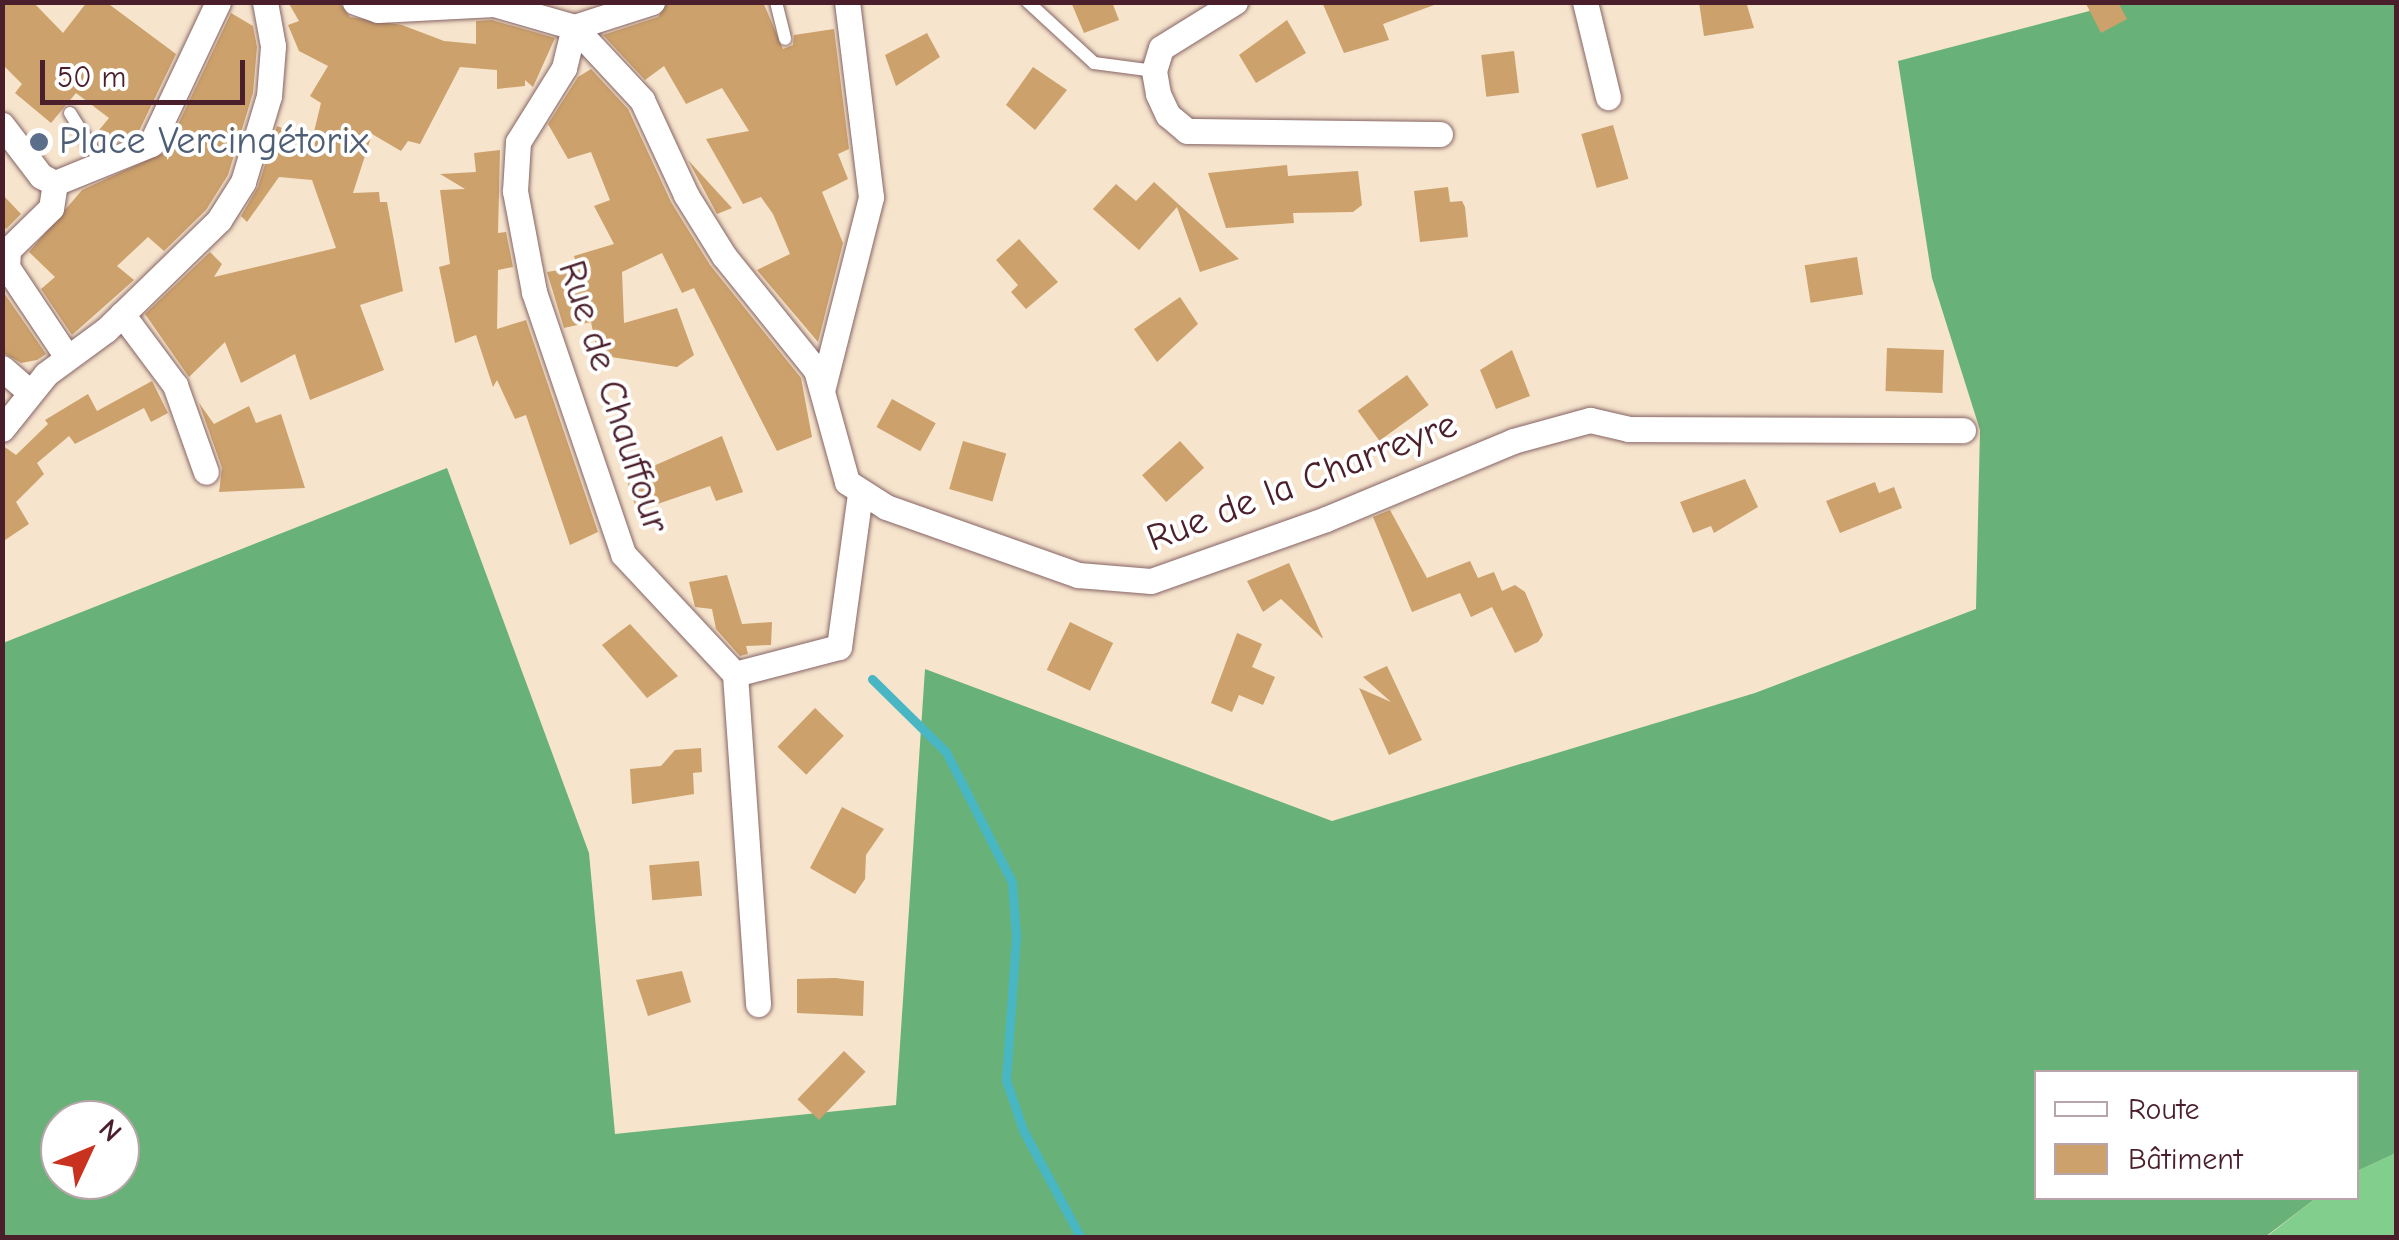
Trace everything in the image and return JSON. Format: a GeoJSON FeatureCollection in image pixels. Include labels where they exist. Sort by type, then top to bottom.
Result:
{"type":"FeatureCollection","features":[{"type":"Feature","properties":{"kind":"street"},"geometry":{"type":"LineString","coordinates":[[55,183],[100,161],[151,144],[218,2]]}},
{"type":"Feature","properties":{"kind":"street"},"geometry":{"type":"LineString","coordinates":[[2,430],[30,392],[122,314],[219,220],[243,182],[269,96],[273,46],[265,2]]}},
{"type":"Feature","properties":{"kind":"street"},"geometry":{"type":"LineString","coordinates":[[355,2],[378,10],[494,4],[574,26],[642,100],[695,210],[823,386],[840,464],[860,494],[852,515],[839,648],[735,674],[758,1004]]}},
{"type":"Feature","properties":{"kind":"street"},"geometry":{"type":"LineString","coordinates":[[574,26],[652,2]]}},
{"type":"Feature","properties":{"kind":"street"},"geometry":{"type":"LineString","coordinates":[[823,386],[872,196],[848,2]]}},
{"type":"Feature","properties":{"kind":"street"},"geometry":{"type":"LineString","coordinates":[[1235,2],[1160,48],[1154,71],[1168,116],[1206,136],[1306,128],[1387,138],[1440,134]]}},
{"type":"Feature","properties":{"kind":"street"},"geometry":{"type":"LineString","coordinates":[[1585,2],[1608,97]]}},
{"type":"Feature","properties":{"kind":"street","name":"Rue de Chauffour"},"geometry":{"type":"LineString","coordinates":[[574,26],[564,68],[518,142],[515,191],[534,292],[622,554],[735,674]]}},
{"type":"Feature","properties":{"kind":"street"},"geometry":{"type":"LineString","coordinates":[[2,126],[41,176],[55,183]]}},
{"type":"Feature","properties":{"kind":"street"},"geometry":{"type":"LineString","coordinates":[[55,183],[51,208],[8,250],[7,268],[67,357]]}},
{"type":"Feature","properties":{"kind":"street"},"geometry":{"type":"LineString","coordinates":[[122,314],[175,385],[206,472]]}},
{"type":"Feature","properties":{"kind":"street"},"geometry":{"type":"LineString","coordinates":[[2,368],[30,392]]}},
{"type":"Feature","properties":{"kind":"street","name":"Rue de la Charreyre"},"geometry":{"type":"LineString","coordinates":[[860,494],[1078,576],[1151,581],[1326,520],[1513,441],[1590,420],[1628,430],[1963,430]]}},
{"type":"Feature","properties":{"kind":"lane"},"geometry":{"type":"LineString","coordinates":[[776,2],[784,39]]}},
{"type":"Feature","properties":{"kind":"lane"},"geometry":{"type":"LineString","coordinates":[[1028,2],[1094,63],[1154,71]]}},
{"type":"Feature","properties":{"kind":"lane"},"geometry":{"type":"LineString","coordinates":[[70,114],[100,161]]}},
{"type":"Feature","properties":{"kind":"green space"},"geometry":{"type":"Polygon","coordinates":[[[2120,3],[2396,3],[2396,1153],[2359,1170],[2359,1070],[2034,1070],[2034,1200],[2313,1200],[2265,1237],[3,1238],[3,643],[447,468],[589,853],[615,1134],[896,1105],[925,669],[1332,821],[1755,693],[1976,609],[1980,430],[1932,278],[1898,61],[2120,3]]]}},
{"type":"Feature","properties":{"kind":"green space"},"geometry":{"type":"Polygon","coordinates":[[[2396,1153],[2396,1237],[2265,1238],[2313,1200],[2359,1200],[2359,1170],[2396,1153]]]}},
{"type":"Feature","properties":{"kind":"building"},"geometry":{"type":"Polygon","coordinates":[[[2,2],[33,2],[63,33],[87,2],[106,2],[176,54],[139,131],[104,146],[95,135],[109,118],[76,93],[51,123],[15,93],[22,84],[2,64],[2,2]]]}},
{"type":"Feature","properties":{"kind":"building"},"geometry":{"type":"Polygon","coordinates":[[[288,2],[339,2],[350,17],[402,25],[444,41],[476,44],[476,21],[492,20],[555,38],[533,87],[525,80],[525,86],[497,89],[497,70],[460,67],[420,144],[408,141],[401,151],[372,134],[353,193],[379,192],[380,202],[387,202],[403,291],[360,305],[384,370],[310,400],[295,354],[241,383],[225,342],[189,377],[145,314],[210,252],[222,264],[214,277],[336,248],[312,180],[279,177],[247,222],[241,216],[258,187],[277,126],[312,140],[321,103],[310,96],[328,66],[299,51],[288,25],[299,21],[288,2]]]}},
{"type":"Feature","properties":{"kind":"building"},"geometry":{"type":"Polygon","coordinates":[[[668,2],[763,2],[783,49],[793,45],[794,35],[834,29],[849,149],[838,154],[848,179],[822,192],[843,243],[818,342],[757,270],[790,254],[773,214],[761,197],[743,204],[706,139],[749,131],[722,88],[686,104],[664,66],[645,80],[603,35],[658,17],[668,2]]]}},
{"type":"Feature","properties":{"kind":"building"},"geometry":{"type":"Polygon","coordinates":[[[1071,2],[1112,2],[1119,20],[1084,33],[1071,2]]]}},
{"type":"Feature","properties":{"kind":"building"},"geometry":{"type":"Polygon","coordinates":[[[1322,2],[1434,5],[1383,24],[1389,40],[1344,53],[1322,2]]]}},
{"type":"Feature","properties":{"kind":"building"},"geometry":{"type":"Polygon","coordinates":[[[1699,2],[1746,2],[1754,28],[1704,36],[1699,2]]]}},
{"type":"Feature","properties":{"kind":"building"},"geometry":{"type":"Polygon","coordinates":[[[2085,2],[2118,2],[2127,19],[2101,33],[2085,2]]]}},
{"type":"Feature","properties":{"kind":"building"},"geometry":{"type":"Polygon","coordinates":[[[231,13],[253,26],[257,47],[253,93],[228,175],[206,210],[164,251],[148,237],[117,266],[134,280],[72,335],[41,289],[55,277],[29,252],[82,190],[165,152],[231,13]]]}},
{"type":"Feature","properties":{"kind":"building"},"geometry":{"type":"Polygon","coordinates":[[[1287,20],[1306,53],[1256,83],[1239,55],[1287,20]]]}},
{"type":"Feature","properties":{"kind":"building"},"geometry":{"type":"Polygon","coordinates":[[[927,33],[940,57],[896,86],[885,55],[927,33]]]}},
{"type":"Feature","properties":{"kind":"building"},"geometry":{"type":"Polygon","coordinates":[[[1514,51],[1519,93],[1486,97],[1481,55],[1514,51]]]}},
{"type":"Feature","properties":{"kind":"building"},"geometry":{"type":"Polygon","coordinates":[[[1033,67],[1067,90],[1035,130],[1006,105],[1033,67]]]}},
{"type":"Feature","properties":{"kind":"building"},"geometry":{"type":"Polygon","coordinates":[[[591,69],[628,109],[671,202],[710,265],[801,378],[812,437],[777,451],[694,288],[682,293],[662,253],[622,272],[624,323],[677,308],[694,355],[677,367],[598,355],[591,322],[564,328],[547,272],[577,267],[574,256],[614,244],[594,206],[610,200],[591,152],[568,159],[548,124],[578,77],[591,69]]]}},
{"type":"Feature","properties":{"kind":"building"},"geometry":{"type":"Polygon","coordinates":[[[1613,125],[1628,179],[1597,188],[1581,134],[1613,125]]]}},
{"type":"Feature","properties":{"kind":"building"},"geometry":{"type":"Polygon","coordinates":[[[500,150],[498,233],[506,232],[513,267],[498,270],[497,329],[526,320],[598,532],[570,545],[526,415],[515,419],[497,380],[493,387],[476,335],[455,343],[439,267],[450,264],[440,190],[465,189],[440,174],[476,172],[474,153],[500,150]]]}},
{"type":"Feature","properties":{"kind":"building"},"geometry":{"type":"Polygon","coordinates":[[[688,160],[732,208],[717,214],[688,160]]]}},
{"type":"Feature","properties":{"kind":"building"},"geometry":{"type":"Polygon","coordinates":[[[1287,165],[1288,176],[1358,171],[1362,205],[1353,212],[1293,213],[1294,223],[1226,228],[1208,173],[1287,165]]]}},
{"type":"Feature","properties":{"kind":"building"},"geometry":{"type":"Polygon","coordinates":[[[1154,182],[1239,259],[1200,272],[1177,207],[1139,250],[1093,209],[1116,184],[1136,201],[1154,182]]]}},
{"type":"Feature","properties":{"kind":"building"},"geometry":{"type":"Polygon","coordinates":[[[1448,187],[1450,202],[1462,201],[1465,207],[1468,237],[1420,242],[1414,191],[1448,187]]]}},
{"type":"Feature","properties":{"kind":"building"},"geometry":{"type":"Polygon","coordinates":[[[2,194],[21,214],[6,229],[2,225],[2,194]]]}},
{"type":"Feature","properties":{"kind":"building"},"geometry":{"type":"Polygon","coordinates":[[[1019,239],[1058,282],[1026,309],[1011,292],[1018,285],[996,260],[1019,239]]]}},
{"type":"Feature","properties":{"kind":"building"},"geometry":{"type":"Polygon","coordinates":[[[1857,257],[1863,295],[1811,303],[1805,265],[1857,257]]]}},
{"type":"Feature","properties":{"kind":"building"},"geometry":{"type":"Polygon","coordinates":[[[2,290],[46,354],[37,360],[21,363],[2,352],[2,290]]]}},
{"type":"Feature","properties":{"kind":"building"},"geometry":{"type":"Polygon","coordinates":[[[1180,297],[1198,324],[1157,362],[1134,329],[1180,297]]]}},
{"type":"Feature","properties":{"kind":"building"},"geometry":{"type":"Polygon","coordinates":[[[1887,348],[1944,350],[1942,393],[1885,391],[1887,348]]]}},
{"type":"Feature","properties":{"kind":"building"},"geometry":{"type":"Polygon","coordinates":[[[1512,350],[1530,396],[1496,409],[1480,370],[1512,350]]]}},
{"type":"Feature","properties":{"kind":"building"},"geometry":{"type":"Polygon","coordinates":[[[1407,375],[1429,405],[1379,441],[1358,411],[1407,375]]]}},
{"type":"Feature","properties":{"kind":"building"},"geometry":{"type":"Polygon","coordinates":[[[152,381],[168,413],[151,422],[144,408],[75,444],[69,436],[37,463],[44,474],[16,502],[29,524],[2,542],[2,445],[16,455],[48,424],[45,420],[88,394],[97,411],[152,381]]]}},
{"type":"Feature","properties":{"kind":"building"},"geometry":{"type":"Polygon","coordinates":[[[892,399],[936,423],[920,451],[876,427],[892,399]]]}},
{"type":"Feature","properties":{"kind":"building"},"geometry":{"type":"Polygon","coordinates":[[[199,403],[214,424],[249,406],[256,423],[281,414],[305,488],[219,492],[222,468],[199,403]]]}},
{"type":"Feature","properties":{"kind":"building"},"geometry":{"type":"Polygon","coordinates":[[[722,436],[743,492],[716,501],[710,486],[637,511],[626,478],[722,436]]]}},
{"type":"Feature","properties":{"kind":"building"},"geometry":{"type":"Polygon","coordinates":[[[963,441],[1006,453],[992,501],[949,489],[963,441]]]}},
{"type":"Feature","properties":{"kind":"building"},"geometry":{"type":"Polygon","coordinates":[[[1180,441],[1204,468],[1166,502],[1142,475],[1180,441]]]}},
{"type":"Feature","properties":{"kind":"building"},"geometry":{"type":"Polygon","coordinates":[[[1745,479],[1758,507],[1714,533],[1711,526],[1693,533],[1680,502],[1745,479]]]}},
{"type":"Feature","properties":{"kind":"building"},"geometry":{"type":"Polygon","coordinates":[[[1875,482],[1879,493],[1894,487],[1902,508],[1840,533],[1826,501],[1875,482]]]}},
{"type":"Feature","properties":{"kind":"building"},"geometry":{"type":"Polygon","coordinates":[[[1390,510],[1427,578],[1470,561],[1478,578],[1494,572],[1502,591],[1515,585],[1525,592],[1543,635],[1538,642],[1515,653],[1492,607],[1471,617],[1460,593],[1412,612],[1373,517],[1390,510]]]}},
{"type":"Feature","properties":{"kind":"building"},"geometry":{"type":"Polygon","coordinates":[[[1289,563],[1323,638],[1281,599],[1263,612],[1247,581],[1289,563]]]}},
{"type":"Feature","properties":{"kind":"building"},"geometry":{"type":"Polygon","coordinates":[[[727,575],[742,624],[772,622],[771,645],[746,646],[748,654],[740,656],[716,629],[712,609],[695,607],[689,582],[727,575]]]}},
{"type":"Feature","properties":{"kind":"building"},"geometry":{"type":"Polygon","coordinates":[[[1070,622],[1113,643],[1090,691],[1047,670],[1070,622]]]}},
{"type":"Feature","properties":{"kind":"building"},"geometry":{"type":"Polygon","coordinates":[[[630,624],[678,676],[647,698],[602,645],[630,624]]]}},
{"type":"Feature","properties":{"kind":"building"},"geometry":{"type":"Polygon","coordinates":[[[1237,633],[1262,644],[1252,667],[1275,677],[1263,705],[1239,695],[1232,712],[1211,703],[1237,633]]]}},
{"type":"Feature","properties":{"kind":"building"},"geometry":{"type":"Polygon","coordinates":[[[1387,666],[1422,740],[1389,755],[1359,688],[1391,702],[1363,677],[1387,666]]]}},
{"type":"Feature","properties":{"kind":"building"},"geometry":{"type":"Polygon","coordinates":[[[815,708],[844,736],[806,775],[777,747],[815,708]]]}},
{"type":"Feature","properties":{"kind":"building"},"geometry":{"type":"Polygon","coordinates":[[[701,748],[702,772],[693,773],[694,794],[632,804],[630,769],[661,766],[675,750],[701,748]]]}},
{"type":"Feature","properties":{"kind":"building"},"geometry":{"type":"Polygon","coordinates":[[[842,807],[884,829],[866,855],[865,879],[855,894],[810,868],[842,807]]]}},
{"type":"Feature","properties":{"kind":"building"},"geometry":{"type":"Polygon","coordinates":[[[699,861],[702,896],[652,900],[649,865],[699,861]]]}},
{"type":"Feature","properties":{"kind":"building"},"geometry":{"type":"Polygon","coordinates":[[[682,971],[691,1002],[648,1016],[636,980],[682,971]]]}},
{"type":"Feature","properties":{"kind":"building"},"geometry":{"type":"Polygon","coordinates":[[[797,979],[864,981],[863,1016],[797,1013],[797,979]]]}},
{"type":"Feature","properties":{"kind":"building"},"geometry":{"type":"Polygon","coordinates":[[[844,1051],[866,1072],[819,1120],[797,1099],[844,1051]]]}},
{"type":"Feature","properties":{"kind":"waterway"},"geometry":{"type":"LineString","coordinates":[[872,679],[946,752],[1012,882],[1016,937],[1006,1080],[1023,1130],[1081,1238]]}},
{"type":"Feature","properties":{"kind":"place","name":"Place Vercingétorix"},"geometry":{"type":"Point","coordinates":[39,142]}}]}
